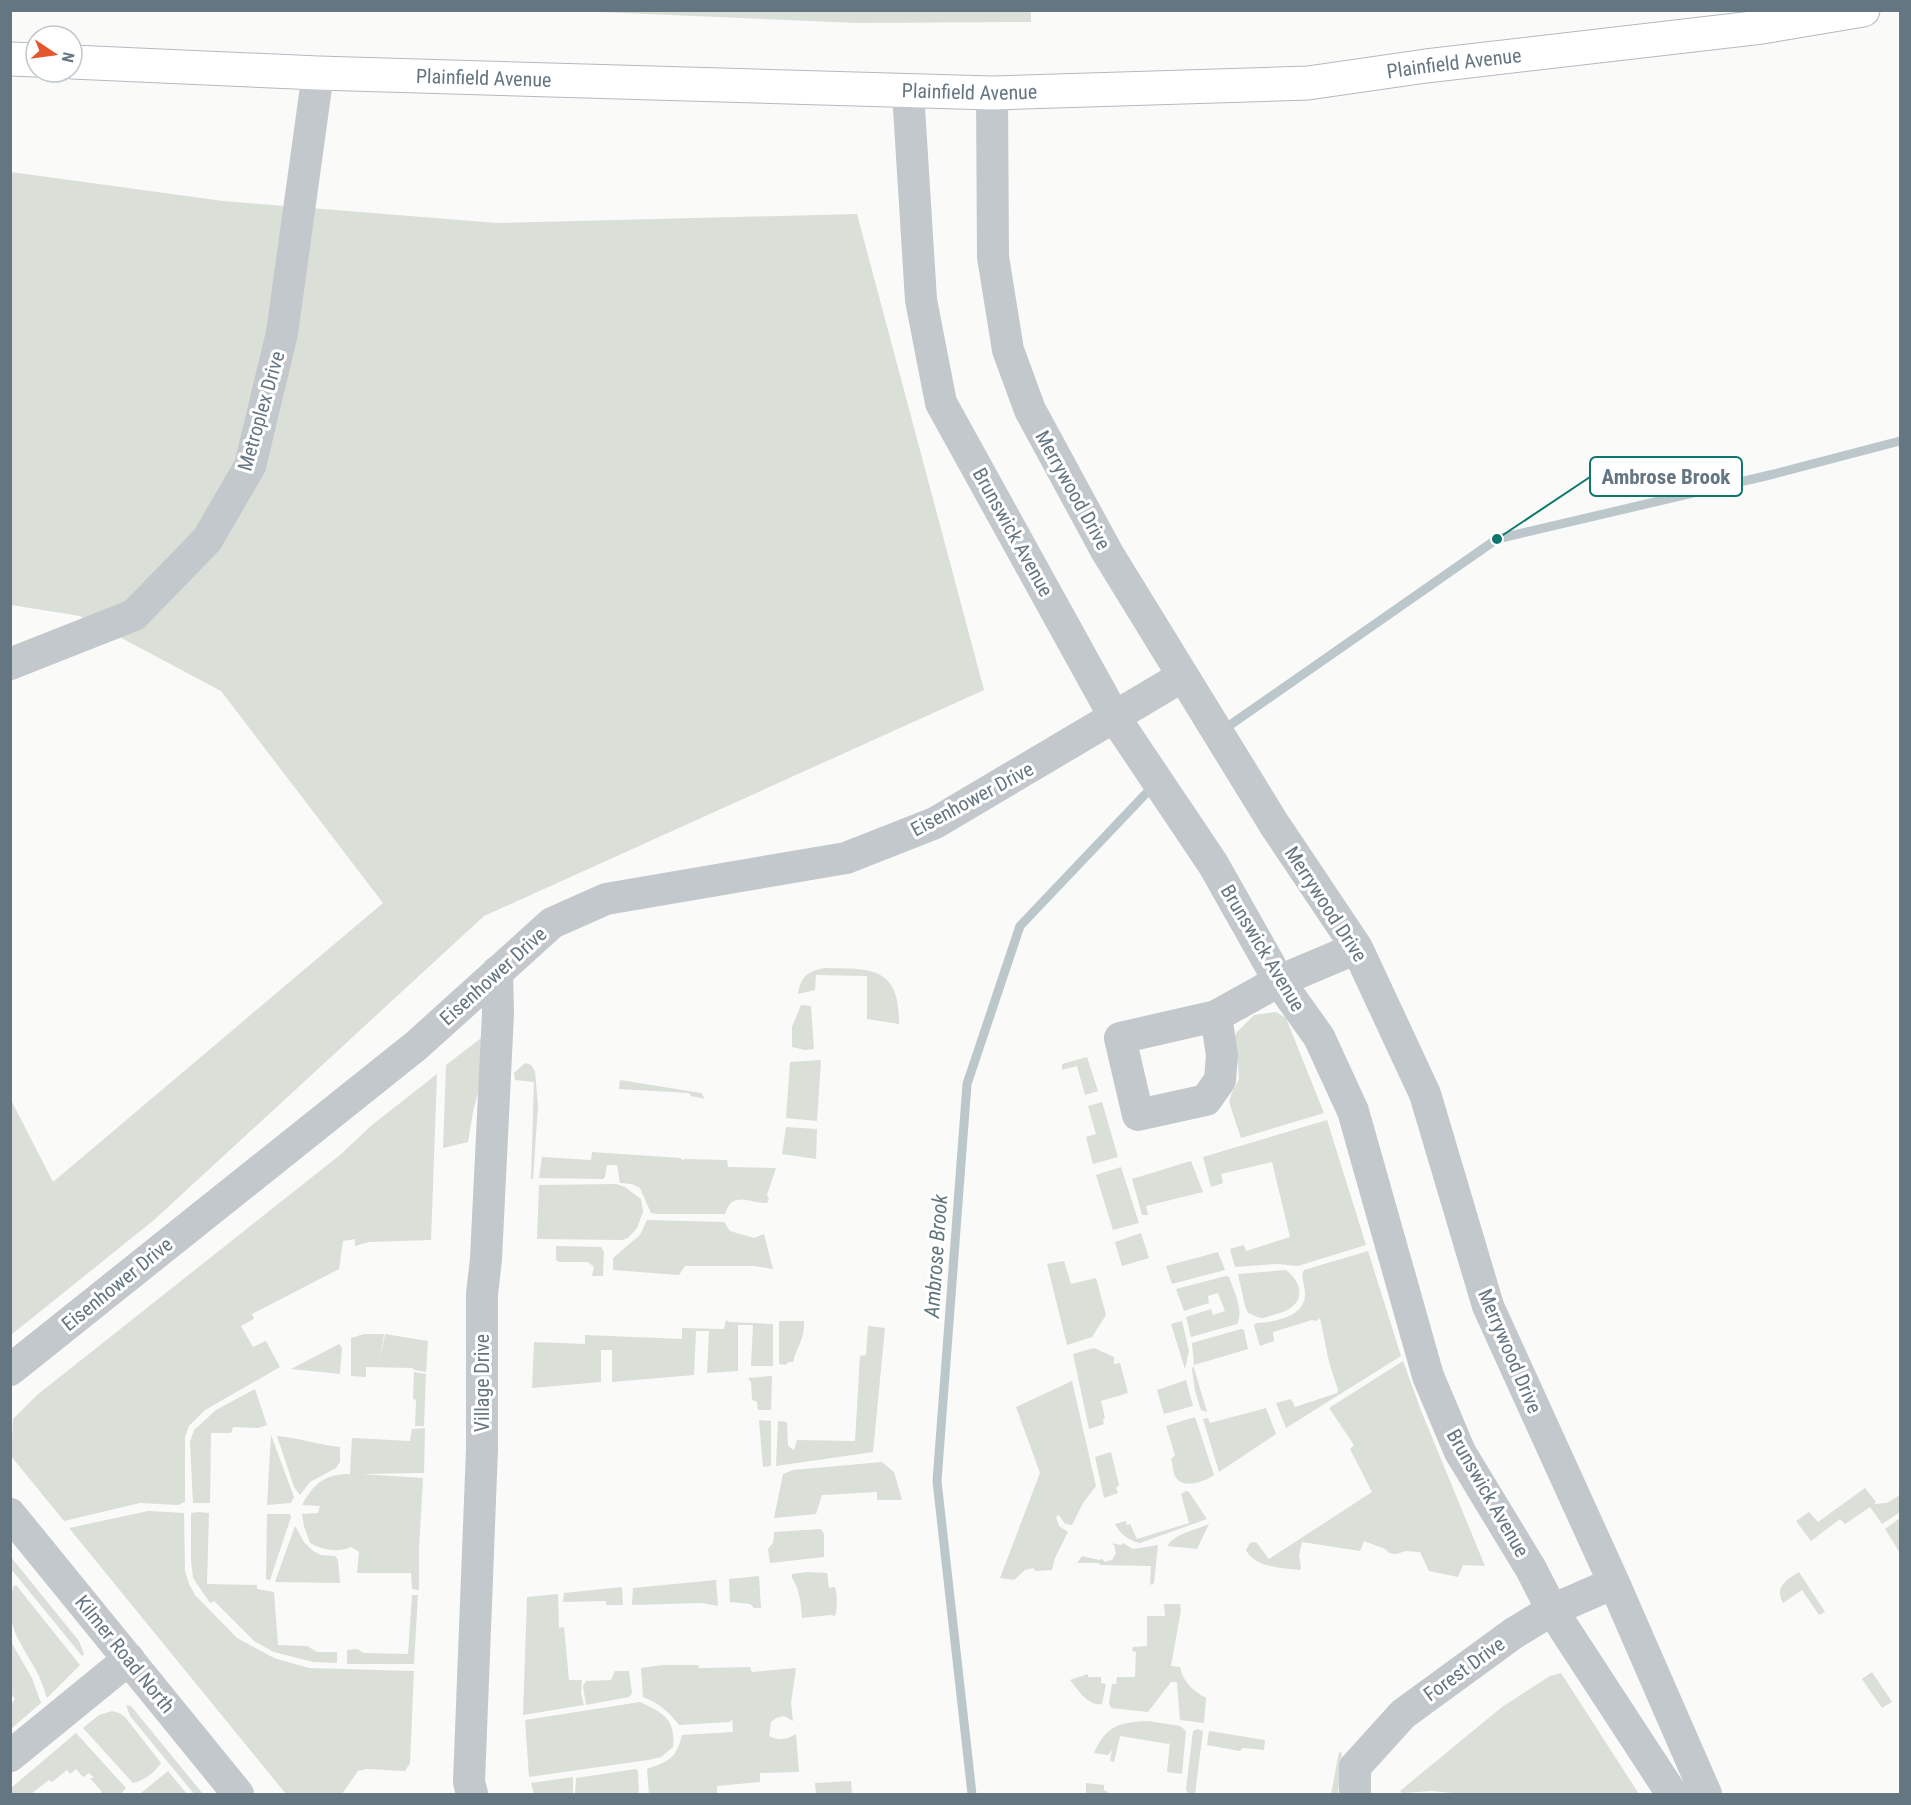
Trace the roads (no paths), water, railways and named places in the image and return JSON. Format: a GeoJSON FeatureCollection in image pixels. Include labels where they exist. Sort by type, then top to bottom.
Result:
{"type":"FeatureCollection","features":[{"type":"Feature","properties":{"kind":"main road","name":"Plainfield Avenue"},"geometry":{"type":"LineString","coordinates":[[84,63],[318,73],[992,93],[1308,83],[1426,66],[1762,27],[1863,10]]}},
{"type":"Feature","properties":{"kind":"street","name":"Metroplex Drive"},"geometry":{"type":"LineString","coordinates":[[10,664],[134,615],[207,540],[250,466],[282,333],[318,73]]}},
{"type":"Feature","properties":{"kind":"street","name":"Brunswick Avenue"},"geometry":{"type":"LineString","coordinates":[[908,92],[921,300],[941,403],[1116,718],[1213,864],[1279,981],[1319,1037],[1353,1111],[1428,1376],[1460,1452],[1531,1569],[1552,1610],[1672,1794]]}},
{"type":"Feature","properties":{"kind":"street","name":"Merrywood Drive"},"geometry":{"type":"LineString","coordinates":[[992,93],[993,257],[1008,350],[1035,420],[1107,552],[1274,824],[1358,948],[1425,1094],[1488,1306],[1614,1583],[1706,1794]]}},
{"type":"Feature","properties":{"kind":"street","name":"Eisenhower Drive"},"geometry":{"type":"LineString","coordinates":[[10,1370],[417,1046],[552,922],[606,899],[846,858],[935,823],[1116,718],[1183,676]]}},
{"type":"Feature","properties":{"kind":"street"},"geometry":{"type":"LineString","coordinates":[[1216,1017],[1279,981],[1358,948]]}},
{"type":"Feature","properties":{"kind":"street","name":"Village Drive"},"geometry":{"type":"LineString","coordinates":[[472,1794],[469,1782],[483,1396],[482,1294],[487,1247],[498,1013],[497,972]]}},
{"type":"Feature","properties":{"kind":"street","name":"Kilmer Road North"},"geometry":{"type":"LineString","coordinates":[[10,1514],[238,1794]]}},
{"type":"Feature","properties":{"kind":"street","name":"Forest Drive"},"geometry":{"type":"LineString","coordinates":[[1355,1794],[1355,1767],[1402,1714],[1514,1633],[1552,1610],[1614,1583]]}},
{"type":"Feature","properties":{"kind":"street"},"geometry":{"type":"LineString","coordinates":[[10,1756],[129,1659]]}},
{"type":"Feature","properties":{"kind":"waterway","name":"Ambrose Brook"},"geometry":{"type":"LineString","coordinates":[[1223,730],[1497,539],[1774,474],[1900,441]]}},
{"type":"Feature","properties":{"kind":"waterway","name":"Ambrose Brook"},"geometry":{"type":"LineString","coordinates":[[972,1794],[937,1481],[967,1084],[1020,926],[1154,785]]}},
{"type":"Feature","properties":{"kind":"place","name":"Ambrose Brook"},"geometry":{"type":"Point","coordinates":[1497,539]}}]}
